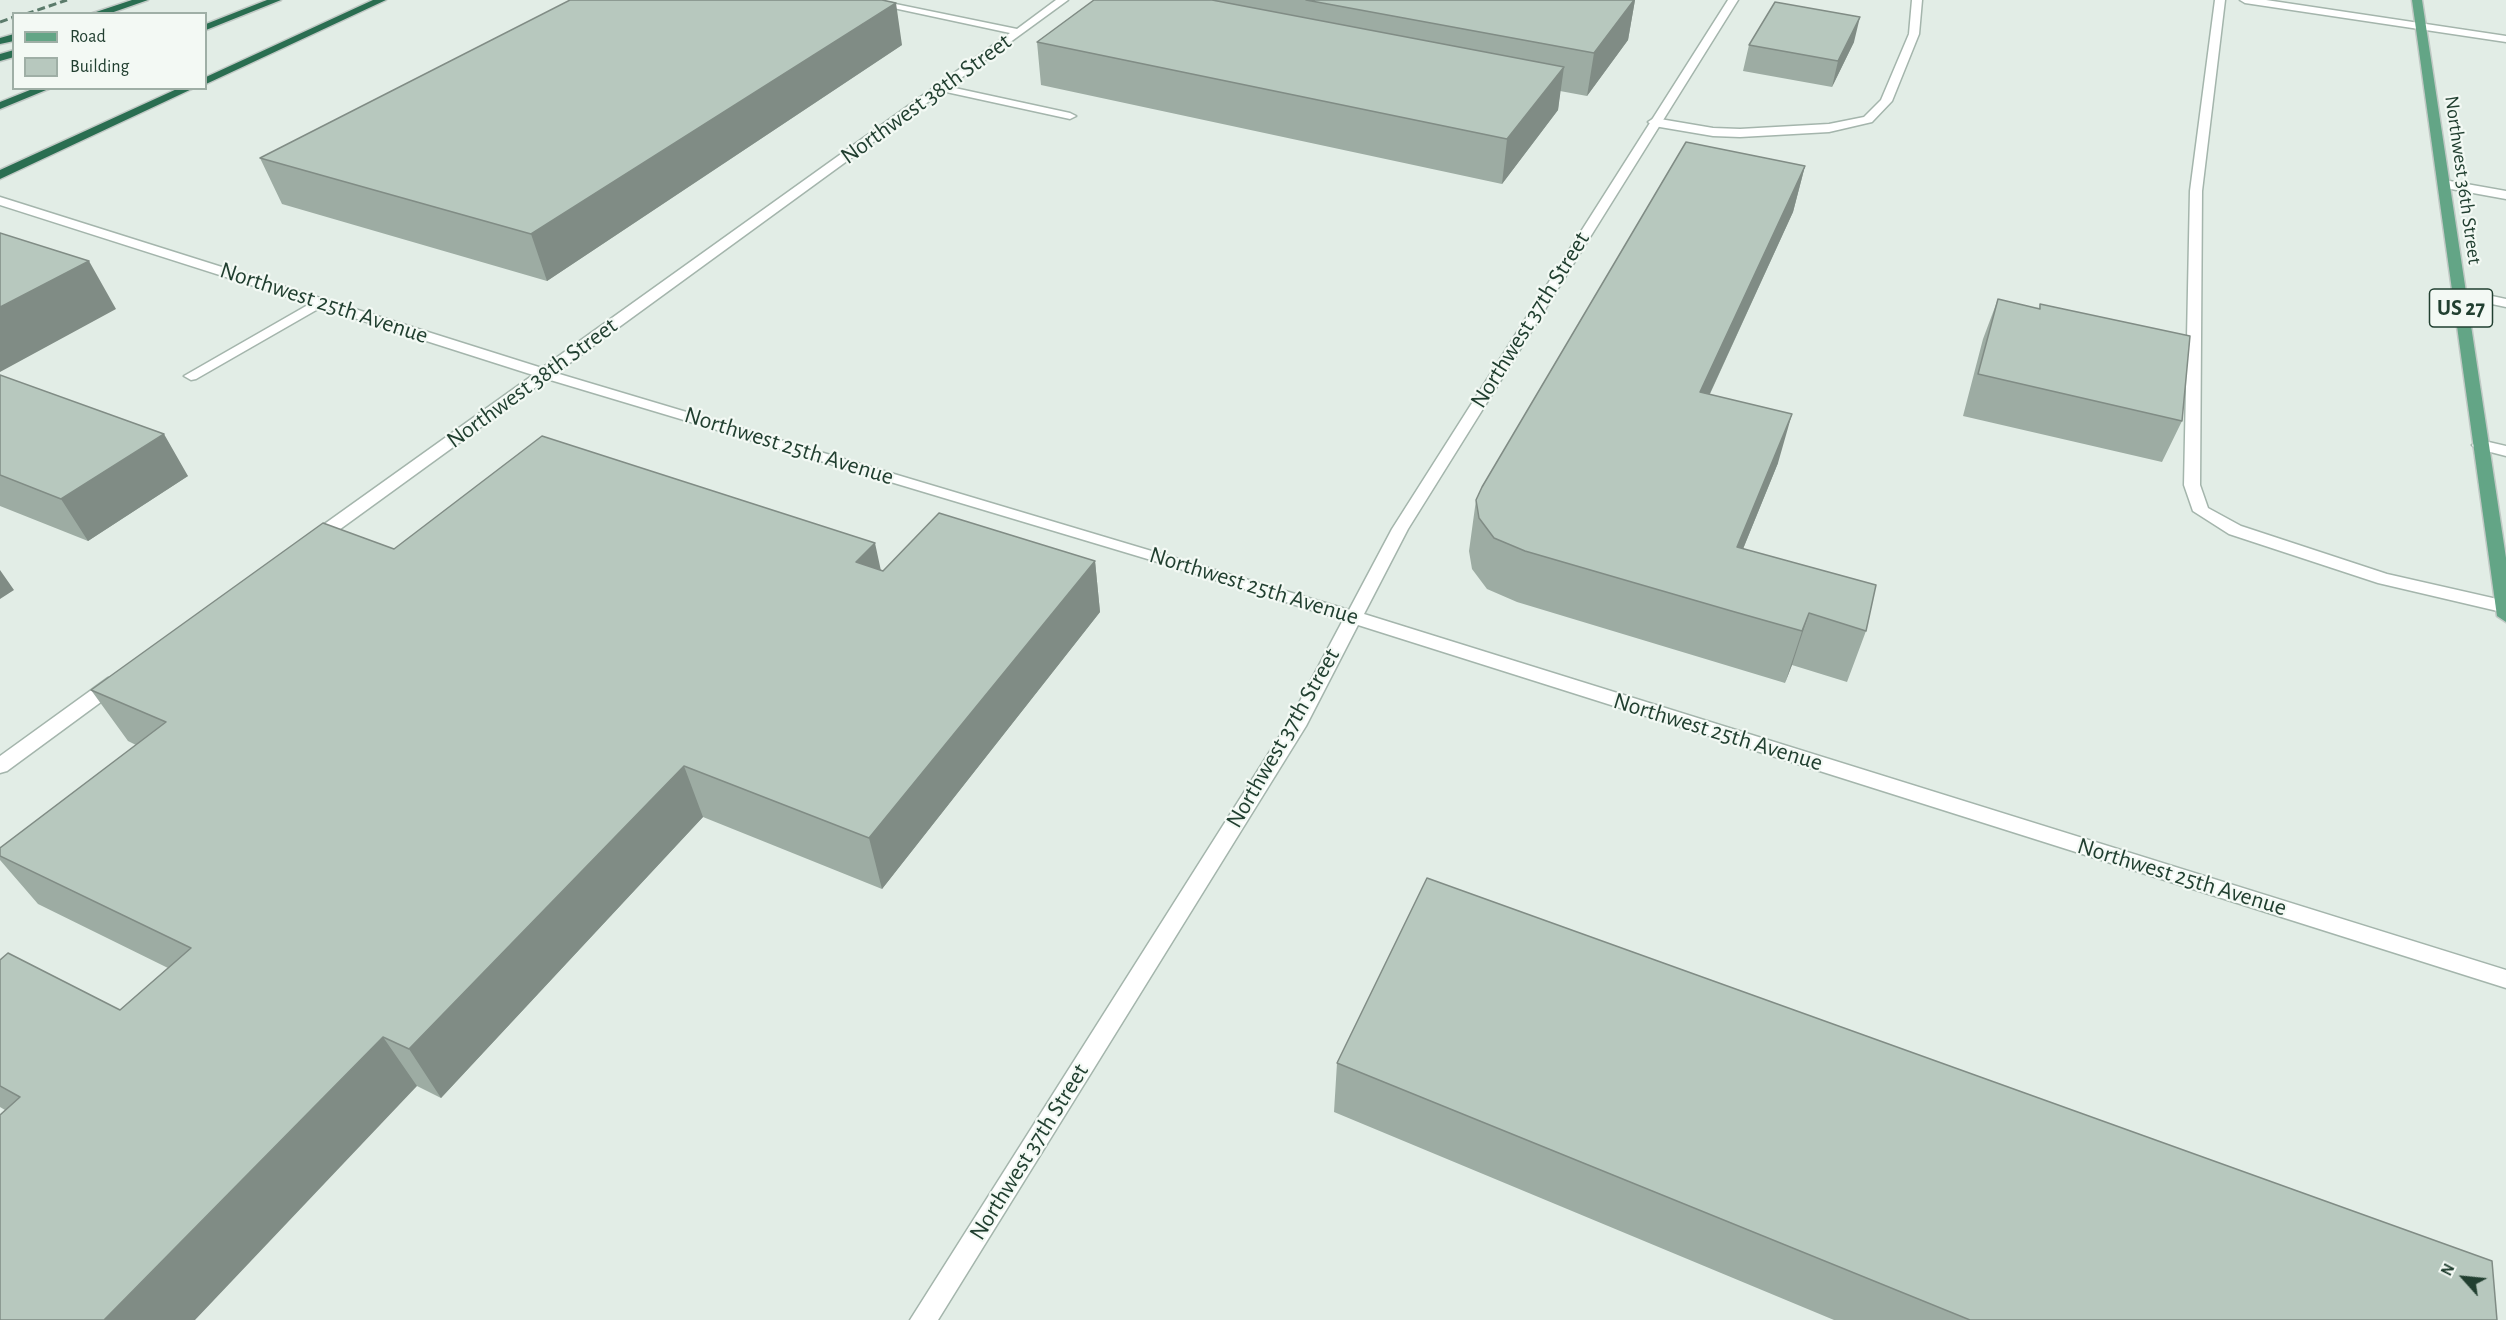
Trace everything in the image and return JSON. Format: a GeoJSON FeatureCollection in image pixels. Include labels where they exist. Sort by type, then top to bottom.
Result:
{"type":"FeatureCollection","features":[{"type":"Feature","properties":{"kind":"highway"},"geometry":{"type":"LineString","coordinates":[[102,12],[143,0]]}},
{"type":"Feature","properties":{"kind":"highway"},"geometry":{"type":"LineString","coordinates":[[124,12],[156,0]]}},
{"type":"Feature","properties":{"kind":"highway"},"geometry":{"type":"LineString","coordinates":[[207,27],[276,0]]}},
{"type":"Feature","properties":{"kind":"highway"},"geometry":{"type":"LineString","coordinates":[[207,81],[381,0]]}},
{"type":"Feature","properties":{"kind":"highway"},"geometry":{"type":"LineString","coordinates":[[0,106],[41,90]]}},
{"type":"Feature","properties":{"kind":"highway"},"geometry":{"type":"LineString","coordinates":[[0,175],[185,90]]}},
{"type":"Feature","properties":{"kind":"main road","name":"Northwest 36th Street"},"geometry":{"type":"LineString","coordinates":[[2417,0],[2505,611]]}},
{"type":"Feature","properties":{"kind":"street"},"geometry":{"type":"LineString","coordinates":[[861,0],[1018,32]]}},
{"type":"Feature","properties":{"kind":"street","name":"Northwest 38th Street"},"geometry":{"type":"LineString","coordinates":[[302,549],[1063,0]]}},
{"type":"Feature","properties":{"kind":"street","name":"Northwest 37th Street"},"geometry":{"type":"LineString","coordinates":[[923,1320],[1299,721],[1400,529],[1654,122],[1733,0]]}},
{"type":"Feature","properties":{"kind":"street"},"geometry":{"type":"LineString","coordinates":[[1654,122],[1713,132],[1740,133],[1829,128],[1868,120],[1886,101],[1914,34],[1918,12],[1917,0]]}},
{"type":"Feature","properties":{"kind":"street"},"geometry":{"type":"LineString","coordinates":[[2220,0],[2196,191],[2192,485],[2201,511],[2235,530],[2384,579],[2505,611]]}},
{"type":"Feature","properties":{"kind":"street"},"geometry":{"type":"LineString","coordinates":[[2245,0],[2506,39]]}},
{"type":"Feature","properties":{"kind":"street"},"geometry":{"type":"LineString","coordinates":[[941,88],[1070,116]]}},
{"type":"Feature","properties":{"kind":"street"},"geometry":{"type":"LineString","coordinates":[[2444,184],[2506,195]]}},
{"type":"Feature","properties":{"kind":"street","name":"Northwest 25th Avenue"},"geometry":{"type":"LineString","coordinates":[[0,201],[545,374],[1165,558],[2506,979]]}},
{"type":"Feature","properties":{"kind":"street"},"geometry":{"type":"LineString","coordinates":[[2459,293],[2506,303]]}},
{"type":"Feature","properties":{"kind":"street"},"geometry":{"type":"LineString","coordinates":[[191,376],[320,302]]}},
{"type":"Feature","properties":{"kind":"street"},"geometry":{"type":"LineString","coordinates":[[2480,445],[2506,451]]}},
{"type":"Feature","properties":{"kind":"street"},"geometry":{"type":"LineString","coordinates":[[0,766],[127,675]]}},
{"type":"Feature","properties":{"kind":"building"},"geometry":{"type":"Polygon","coordinates":[[[570,0],[882,0],[896,3],[531,234],[260,158],[570,0]]]}},
{"type":"Feature","properties":{"kind":"building"},"geometry":{"type":"Polygon","coordinates":[[[1094,0],[1212,0],[1564,67],[1507,139],[1037,42],[1094,0]]]}},
{"type":"Feature","properties":{"kind":"building"},"geometry":{"type":"Polygon","coordinates":[[[1306,0],[1634,0],[1594,53],[1306,0]]]}},
{"type":"Feature","properties":{"kind":"building"},"geometry":{"type":"Polygon","coordinates":[[[1775,2],[1860,17],[1838,61],[1749,45],[1775,2]]]}},
{"type":"Feature","properties":{"kind":"building"},"geometry":{"type":"Polygon","coordinates":[[[1686,142],[1805,166],[1700,392],[1792,414],[1737,547],[1876,585],[1866,631],[1809,613],[1802,631],[1525,551],[1494,538],[1479,518],[1476,500],[1482,487],[1686,142]]]}},
{"type":"Feature","properties":{"kind":"building"},"geometry":{"type":"Polygon","coordinates":[[[0,233],[89,261],[0,307],[0,233]]]}},
{"type":"Feature","properties":{"kind":"building"},"geometry":{"type":"Polygon","coordinates":[[[1998,299],[2040,309],[2040,304],[2190,336],[2182,421],[1978,374],[1998,299]]]}},
{"type":"Feature","properties":{"kind":"building"},"geometry":{"type":"Polygon","coordinates":[[[0,375],[164,434],[61,499],[0,475],[0,375]]]}},
{"type":"Feature","properties":{"kind":"building"},"geometry":{"type":"Polygon","coordinates":[[[542,436],[875,543],[856,562],[883,571],[939,513],[1095,561],[869,838],[684,766],[409,1049],[383,1037],[104,1320],[0,1320],[0,1115],[20,1097],[0,1086],[0,960],[8,953],[120,1010],[191,948],[0,856],[0,848],[166,722],[91,690],[323,523],[394,549],[542,436]]]}},
{"type":"Feature","properties":{"kind":"building"},"geometry":{"type":"Polygon","coordinates":[[[1427,878],[2492,1261],[2497,1320],[1970,1320],[1337,1063],[1427,878]]]}},
{"type":"Feature","properties":{"kind":"railway"},"geometry":{"type":"LineString","coordinates":[[32,12],[67,0]]}},
{"type":"Feature","properties":{"kind":"railway"},"geometry":{"type":"LineString","coordinates":[[0,22],[12,18]]}}]}
